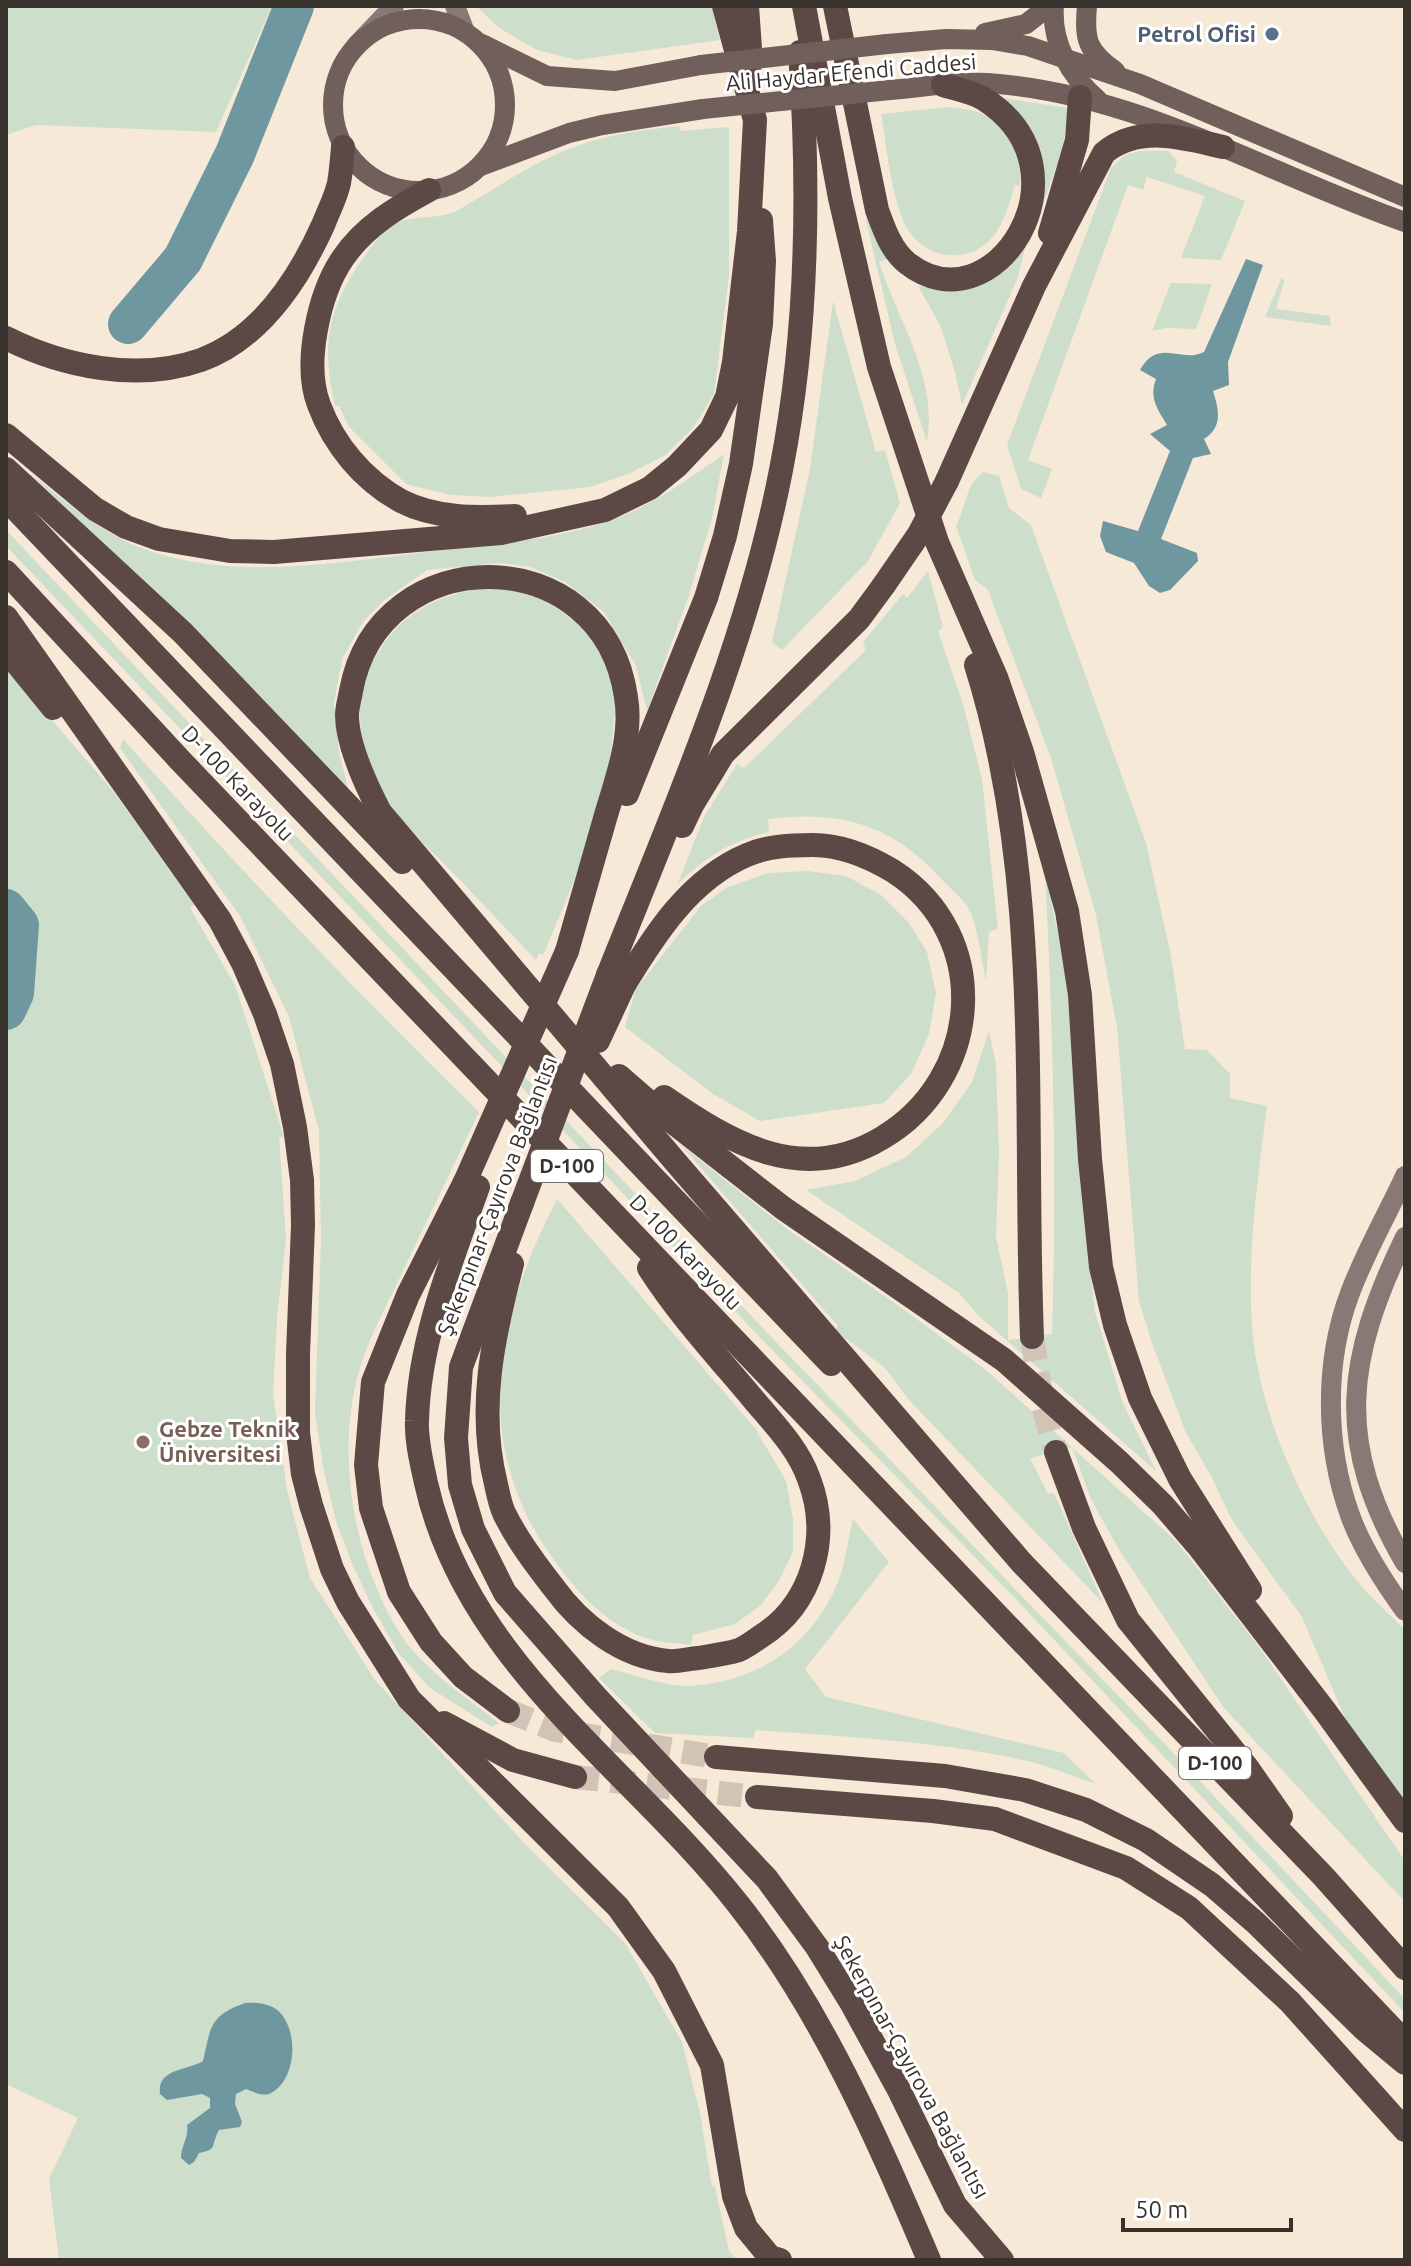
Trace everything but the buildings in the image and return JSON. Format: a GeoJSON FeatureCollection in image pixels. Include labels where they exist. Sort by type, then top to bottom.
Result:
{"type":"FeatureCollection","features":[{"type":"Feature","properties":{"kind":"highway"},"geometry":{"type":"LineString","coordinates":[[6,435],[95,509],[126,527],[159,539],[219,550],[274,552],[501,533],[605,510],[650,488],[677,466],[711,430],[727,397],[734,362],[749,231],[755,120],[724,6]]}},
{"type":"Feature","properties":{"kind":"highway","name":"Şekerpınar-Çayırova Bağlantısı"},"geometry":{"type":"LineString","coordinates":[[747,6],[764,261],[761,324],[741,464],[725,536],[706,598],[472,1184],[425,1351],[417,1423],[433,1515],[449,1556],[474,1605],[537,1690],[737,1902],[788,1972],[867,2117],[929,2260]]}},
{"type":"Feature","properties":{"kind":"highway","name":"Şekerpınar-Çayırova Bağlantısı"},"geometry":{"type":"LineString","coordinates":[[794,6],[806,135],[806,222],[796,366],[781,469],[764,543],[732,648],[616,980],[522,1203],[461,1367],[456,1438],[460,1485],[473,1529],[505,1593],[596,1697],[767,1879],[808,1936],[852,2004],[899,2090],[955,2205],[1002,2260]]}},
{"type":"Feature","properties":{"kind":"highway"},"geometry":{"type":"LineString","coordinates":[[804,6],[840,198],[879,367],[983,687],[1006,785],[1020,883],[1032,1337]]}},
{"type":"Feature","properties":{"kind":"highway"},"geometry":{"type":"LineString","coordinates":[[835,6],[877,210],[889,241],[907,263],[928,274],[948,278],[984,270],[1003,258],[1019,238],[1028,213],[1034,168],[1025,140],[1006,116],[982,97],[943,85]]}},
{"type":"Feature","properties":{"kind":"highway"},"geometry":{"type":"LineString","coordinates":[[1034,286],[1077,140],[1079,79]]}},
{"type":"Feature","properties":{"kind":"highway"},"geometry":{"type":"LineString","coordinates":[[616,980],[692,805],[723,754],[859,619],[919,534],[947,481],[1034,286],[1104,153],[1116,143],[1133,137],[1157,135],[1223,147]]}},
{"type":"Feature","properties":{"kind":"highway"},"geometry":{"type":"LineString","coordinates":[[6,338],[28,350],[112,371],[174,366],[202,359],[235,342],[263,318],[287,291],[309,257],[339,184],[343,147]]}},
{"type":"Feature","properties":{"kind":"highway"},"geometry":{"type":"LineString","coordinates":[[429,190],[390,211],[366,232],[344,257],[329,284],[317,318],[313,360],[317,402],[338,442],[365,476],[402,502],[440,514],[476,518],[605,510]]}},
{"type":"Feature","properties":{"kind":"highway"},"geometry":{"type":"LineString","coordinates":[[6,469],[183,633],[563,1028],[665,1116],[783,1208],[1004,1360],[1152,1494],[1199,1547],[1405,1821]]}},
{"type":"Feature","properties":{"kind":"highway","name":"D-100 Karayolu"},"geometry":{"type":"LineString","coordinates":[[6,499],[1021,1562]]}},
{"type":"Feature","properties":{"kind":"highway"},"geometry":{"type":"LineString","coordinates":[[937,542],[996,677],[1022,752],[1067,911],[1080,995],[1090,1159],[1101,1267],[1115,1325],[1140,1398],[1180,1479],[1325,1711]]}},
{"type":"Feature","properties":{"kind":"highway","name":"D-100 Karayolu"},"geometry":{"type":"LineString","coordinates":[[6,572],[178,758],[1132,1756]]}},
{"type":"Feature","properties":{"kind":"highway"},"geometry":{"type":"LineString","coordinates":[[567,951],[621,763],[627,697],[614,654],[595,623],[575,603],[548,589],[521,580],[494,577],[469,577],[437,585],[411,599],[387,619],[367,644],[354,673],[347,716],[364,780],[380,812],[1021,1562]]}},
{"type":"Feature","properties":{"kind":"highway"},"geometry":{"type":"LineString","coordinates":[[6,617],[220,920],[243,963],[282,1064],[302,1180],[298,1433],[303,1474],[332,1569],[348,1602],[409,1699],[618,1907],[664,1971],[712,2065],[734,2196],[746,2228],[770,2257],[780,2260]]}},
{"type":"Feature","properties":{"kind":"highway"},"geometry":{"type":"LineString","coordinates":[[6,650],[189,874]]}},
{"type":"Feature","properties":{"kind":"highway"},"geometry":{"type":"LineString","coordinates":[[563,1028],[680,1108],[739,1144],[770,1154],[807,1159],[828,1157],[871,1145],[912,1117],[929,1099],[943,1077],[958,1040],[964,995],[960,967],[940,917],[905,879],[866,856],[823,845],[771,847],[747,855],[706,880],[686,898],[616,980]]}},
{"type":"Feature","properties":{"kind":"highway"},"geometry":{"type":"LineString","coordinates":[[472,1184],[408,1295],[373,1382],[366,1465],[371,1508],[399,1592],[431,1642],[463,1677],[508,1711]]}},
{"type":"Feature","properties":{"kind":"highway"},"geometry":{"type":"LineString","coordinates":[[522,1203],[519,1239],[492,1348],[486,1401],[489,1457],[503,1511],[534,1562],[568,1608],[600,1635],[634,1653],[668,1662],[741,1649],[775,1628],[797,1603],[813,1569],[819,1537],[819,1511],[810,1480],[798,1452],[684,1317],[607,1208]]}},
{"type":"Feature","properties":{"kind":"highway"},"geometry":{"type":"LineString","coordinates":[[1056,1452],[1084,1528],[1128,1620],[1246,1766],[1324,1877]]}},
{"type":"Feature","properties":{"kind":"highway","name":"D-100"},"geometry":{"type":"LineString","coordinates":[[1021,1562],[1324,1877],[1405,1968]]}},
{"type":"Feature","properties":{"kind":"highway"},"geometry":{"type":"LineString","coordinates":[[409,1699],[449,1726],[513,1760],[575,1777]]}},
{"type":"Feature","properties":{"kind":"highway","name":"D-100"},"geometry":{"type":"LineString","coordinates":[[1132,1756],[1405,2042]]}},
{"type":"Feature","properties":{"kind":"highway"},"geometry":{"type":"LineString","coordinates":[[716,1757],[945,1776],[1025,1790],[1086,1810],[1146,1840],[1212,1885],[1256,1923],[1364,2029],[1405,2063]]}},
{"type":"Feature","properties":{"kind":"highway"},"geometry":{"type":"LineString","coordinates":[[757,1797],[995,1819],[1126,1868],[1189,1908],[1290,2002],[1405,2130]]}},
{"type":"Feature","properties":{"kind":"main road"},"geometry":{"type":"LineString","coordinates":[[946,39],[1018,27],[1052,6]]}},
{"type":"Feature","properties":{"kind":"main road"},"geometry":{"type":"LineString","coordinates":[[1052,6],[1054,32],[1079,79]]}},
{"type":"Feature","properties":{"kind":"main road"},"geometry":{"type":"LineString","coordinates":[[1079,79],[1087,6]]}},
{"type":"Feature","properties":{"kind":"main road"},"geometry":{"type":"LineString","coordinates":[[1087,6],[1085,26],[1088,42],[1096,57],[1140,84]]}},
{"type":"Feature","properties":{"kind":"main road"},"geometry":{"type":"LineString","coordinates":[[432,21],[471,37],[494,64],[504,90],[504,119],[495,146],[478,168],[454,184],[429,190],[404,190],[379,182],[359,167],[343,147],[334,121],[333,94],[341,68],[356,46],[375,31],[397,22],[432,21]]}},
{"type":"Feature","properties":{"kind":"main road","name":"Ali Haydar Efendi Caddesi"},"geometry":{"type":"LineString","coordinates":[[471,37],[547,76],[615,81],[701,65],[887,44],[946,39],[992,40],[1028,46],[1079,79],[1223,147],[1405,222]]}},
{"type":"Feature","properties":{"kind":"main road","name":"Ali Haydar Efendi Caddesi"},"geometry":{"type":"LineString","coordinates":[[478,168],[580,130],[703,109],[943,85],[1079,79],[1140,84],[1405,197]]}},
{"type":"Feature","properties":{"kind":"street"},"geometry":{"type":"LineString","coordinates":[[356,46],[394,6]]}},
{"type":"Feature","properties":{"kind":"street"},"geometry":{"type":"LineString","coordinates":[[455,6],[471,37]]}},
{"type":"Feature","properties":{"kind":"street"},"geometry":{"type":"LineString","coordinates":[[1405,1176],[1350,1292],[1337,1340],[1331,1418],[1341,1483],[1351,1517],[1361,1540],[1405,1611]]}},
{"type":"Feature","properties":{"kind":"street"},"geometry":{"type":"LineString","coordinates":[[1385,1529],[1367,1478],[1356,1407],[1356,1381],[1370,1318],[1400,1262],[1405,1237]]}},
{"type":"Feature","properties":{"kind":"street"},"geometry":{"type":"LineString","coordinates":[[1341,1483],[1349,1494],[1357,1497],[1364,1493],[1367,1478]]}},
{"type":"Feature","properties":{"kind":"street"},"geometry":{"type":"LineString","coordinates":[[1361,1540],[1359,1519],[1363,1510],[1373,1513],[1405,1563]]}},
{"type":"Feature","properties":{"kind":"green space"},"geometry":{"type":"Polygon","coordinates":[[[6,6],[272,6],[216,132],[36,125],[6,135],[6,6]]]}},
{"type":"Feature","properties":{"kind":"green space"},"geometry":{"type":"Polygon","coordinates":[[[476,6],[712,6],[720,40],[577,60],[537,50],[499,28],[476,6]]]}},
{"type":"Feature","properties":{"kind":"green space"},"geometry":{"type":"Polygon","coordinates":[[[1004,98],[1068,108],[1063,148],[1040,213],[1038,150],[1027,126],[1004,98]]]}},
{"type":"Feature","properties":{"kind":"green space"},"geometry":{"type":"Polygon","coordinates":[[[949,107],[976,112],[999,125],[1012,143],[1020,175],[1020,186],[1015,185],[997,231],[987,243],[962,255],[935,252],[922,245],[904,222],[892,182],[881,114],[949,107]]]}},
{"type":"Feature","properties":{"kind":"green space"},"geometry":{"type":"Polygon","coordinates":[[[679,126],[681,131],[729,127],[729,275],[714,394],[693,428],[664,456],[628,474],[590,487],[490,497],[451,495],[406,484],[349,427],[339,406],[335,406],[331,385],[328,347],[334,313],[349,279],[372,246],[384,232],[401,221],[458,210],[561,152],[614,135],[679,126]]]}},
{"type":"Feature","properties":{"kind":"green space"},"geometry":{"type":"Polygon","coordinates":[[[1140,151],[1168,151],[1177,161],[1174,172],[1245,201],[1221,260],[1181,258],[1205,196],[1147,177],[1143,190],[1128,185],[1028,460],[1052,469],[1041,498],[1021,489],[1007,445],[1111,168],[1125,155],[1140,151]]]}},
{"type":"Feature","properties":{"kind":"green space"},"geometry":{"type":"Polygon","coordinates":[[[869,217],[887,259],[879,262],[922,372],[929,418],[927,442],[895,344],[866,220],[869,217]]]}},
{"type":"Feature","properties":{"kind":"green space"},"geometry":{"type":"Polygon","coordinates":[[[1025,248],[1018,277],[962,405],[940,325],[918,286],[978,284],[1000,271],[1025,248]]]}},
{"type":"Feature","properties":{"kind":"green space"},"geometry":{"type":"Polygon","coordinates":[[[1282,277],[1284,281],[1276,309],[1330,316],[1331,326],[1265,317],[1282,277]]]}},
{"type":"Feature","properties":{"kind":"green space"},"geometry":{"type":"Polygon","coordinates":[[[1171,283],[1212,284],[1196,329],[1165,328],[1152,331],[1171,283]]]}},
{"type":"Feature","properties":{"kind":"green space"},"geometry":{"type":"Polygon","coordinates":[[[833,301],[876,452],[885,450],[900,503],[868,561],[782,650],[772,642],[810,469],[833,301]]]}},
{"type":"Feature","properties":{"kind":"green space"},"geometry":{"type":"Polygon","coordinates":[[[724,454],[712,518],[689,595],[647,711],[636,666],[604,612],[565,582],[530,567],[500,563],[427,570],[383,601],[363,622],[342,659],[334,703],[339,753],[351,799],[279,716],[192,626],[29,473],[93,522],[134,545],[170,557],[207,564],[283,567],[500,543],[588,527],[625,515],[655,500],[724,454]]]}},
{"type":"Feature","properties":{"kind":"green space"},"geometry":{"type":"Polygon","coordinates":[[[983,472],[999,476],[1009,508],[1031,525],[1146,843],[1171,956],[1185,1049],[1207,1050],[1230,1074],[1230,1098],[1267,1106],[1252,1243],[1251,1298],[1256,1357],[1273,1424],[1317,1522],[1354,1577],[1405,1630],[1405,1810],[1351,1732],[1302,1617],[1232,1520],[1186,1433],[1153,1346],[1139,1301],[1117,1027],[1096,915],[1051,758],[988,590],[975,580],[956,526],[969,490],[983,472]]]}},
{"type":"Feature","properties":{"kind":"green space"},"geometry":{"type":"Polygon","coordinates":[[[6,530],[778,1344],[1164,1743],[1405,1999],[1405,2013],[1013,1596],[774,1352],[6,546],[6,530]]]}},
{"type":"Feature","properties":{"kind":"green space"},"geometry":{"type":"Polygon","coordinates":[[[928,571],[943,627],[938,631],[963,704],[982,779],[998,929],[989,932],[986,981],[972,915],[967,905],[906,847],[865,826],[820,817],[768,819],[769,832],[719,851],[677,885],[704,817],[737,764],[744,768],[866,650],[863,642],[903,594],[907,598],[928,571]]]}},
{"type":"Feature","properties":{"kind":"green space"},"geometry":{"type":"Polygon","coordinates":[[[500,586],[544,600],[584,627],[610,671],[619,716],[614,716],[606,778],[589,838],[543,955],[539,953],[536,960],[394,809],[371,769],[360,718],[360,701],[368,669],[404,621],[449,596],[500,586]]]}},
{"type":"Feature","properties":{"kind":"green space","name":"Gebze Teknik Üniversitesi"},"geometry":{"type":"Polygon","coordinates":[[[6,667],[113,791],[194,905],[190,908],[235,985],[284,1137],[279,1137],[286,1239],[273,1394],[287,1490],[310,1578],[375,1680],[526,1845],[625,1943],[682,2042],[700,2113],[712,2186],[715,2187],[729,2251],[738,2260],[59,2260],[49,2179],[78,2118],[6,2084],[6,667]]]}},
{"type":"Feature","properties":{"kind":"green space"},"geometry":{"type":"Polygon","coordinates":[[[123,739],[298,928],[479,1112],[363,1358],[350,1417],[349,1464],[354,1511],[365,1557],[392,1620],[425,1663],[499,1723],[492,1727],[430,1688],[399,1654],[353,1566],[336,1521],[323,1467],[315,1412],[321,1240],[319,1131],[289,1017],[240,916],[120,748],[123,739]]]}},
{"type":"Feature","properties":{"kind":"green space"},"geometry":{"type":"Polygon","coordinates":[[[808,871],[846,876],[881,895],[909,923],[927,952],[936,993],[929,1034],[911,1074],[884,1103],[760,1121],[713,1094],[625,1027],[636,989],[701,906],[726,888],[768,873],[808,871]]]}},
{"type":"Feature","properties":{"kind":"green space"},"geometry":{"type":"Polygon","coordinates":[[[1045,872],[1068,982],[1082,1195],[1095,1312],[1122,1401],[1156,1471],[979,1316],[959,1293],[806,1190],[855,1181],[906,1157],[942,1124],[972,1082],[989,1031],[996,1064],[999,1154],[996,1237],[1008,1293],[1008,1340],[1052,1334],[1053,1103],[1045,872]]]}},
{"type":"Feature","properties":{"kind":"green space"},"geometry":{"type":"Polygon","coordinates":[[[681,1145],[783,1226],[985,1369],[1072,1447],[1030,1458],[1048,1494],[1054,1493],[1103,1603],[910,1401],[885,1368],[836,1331],[838,1326],[681,1145]]]}},
{"type":"Feature","properties":{"kind":"green space"},"geometry":{"type":"Polygon","coordinates":[[[557,1199],[755,1428],[786,1481],[793,1519],[793,1552],[779,1581],[760,1606],[735,1624],[693,1635],[691,1645],[635,1634],[621,1627],[586,1599],[557,1564],[529,1520],[511,1475],[502,1429],[500,1383],[506,1337],[535,1245],[557,1199]]]}},
{"type":"Feature","properties":{"kind":"green space"},"geometry":{"type":"Polygon","coordinates":[[[1072,1448],[1176,1541],[1259,1647],[1405,1861],[1405,1902],[1224,1708],[1118,1548],[1091,1499],[1072,1448]]]}},
{"type":"Feature","properties":{"kind":"green space"},"geometry":{"type":"Polygon","coordinates":[[[853,1519],[889,1562],[805,1669],[826,1697],[1064,1753],[1096,1784],[1032,1762],[929,1744],[756,1730],[753,1738],[655,1733],[599,1678],[611,1669],[681,1686],[714,1683],[760,1668],[780,1656],[815,1623],[828,1602],[839,1579],[853,1519]]]}},
{"type":"Feature","properties":{"kind":"water"},"geometry":{"type":"Polygon","coordinates":[[[1246,259],[1263,265],[1228,362],[1229,385],[1213,391],[1218,411],[1217,424],[1204,439],[1211,454],[1193,458],[1161,539],[1197,553],[1198,561],[1170,590],[1160,593],[1149,586],[1134,563],[1106,552],[1100,536],[1103,521],[1138,531],[1170,451],[1150,434],[1167,425],[1154,397],[1156,379],[1140,370],[1155,355],[1195,355],[1204,352],[1246,259]]]}},
{"type":"Feature","properties":{"kind":"water"},"geometry":{"type":"Polygon","coordinates":[[[245,2003],[269,2005],[283,2017],[292,2039],[291,2065],[280,2086],[271,2093],[262,2094],[246,2089],[236,2094],[235,2104],[242,2122],[240,2127],[219,2130],[212,2148],[199,2153],[189,2165],[181,2158],[187,2125],[210,2108],[210,2098],[202,2094],[167,2100],[160,2094],[160,2086],[168,2075],[203,2061],[208,2039],[218,2018],[245,2003]]]}},
{"type":"Feature","properties":{"kind":"waterway"},"geometry":{"type":"LineString","coordinates":[[128,324],[183,259],[235,154],[294,6]]}},
{"type":"Feature","properties":{"kind":"waterway"},"geometry":{"type":"LineString","coordinates":[[6,909],[19,925],[14,993],[6,1010]]}},
{"type":"Feature","properties":{"kind":"tunnel"},"geometry":{"type":"LineString","coordinates":[[1032,1337],[1043,1406],[1056,1452]]}},
{"type":"Feature","properties":{"kind":"tunnel"},"geometry":{"type":"LineString","coordinates":[[508,1711],[555,1730],[716,1757]]}},
{"type":"Feature","properties":{"kind":"tunnel"},"geometry":{"type":"LineString","coordinates":[[575,1777],[757,1797]]}},
{"type":"Feature","properties":{"kind":"place","name":"Petrol Ofisi"},"geometry":{"type":"Point","coordinates":[1272,34]}},
{"type":"Feature","properties":{"kind":"place","name":"Gebze Teknik Üniversitesi"},"geometry":{"type":"Point","coordinates":[143,1442]}}]}
